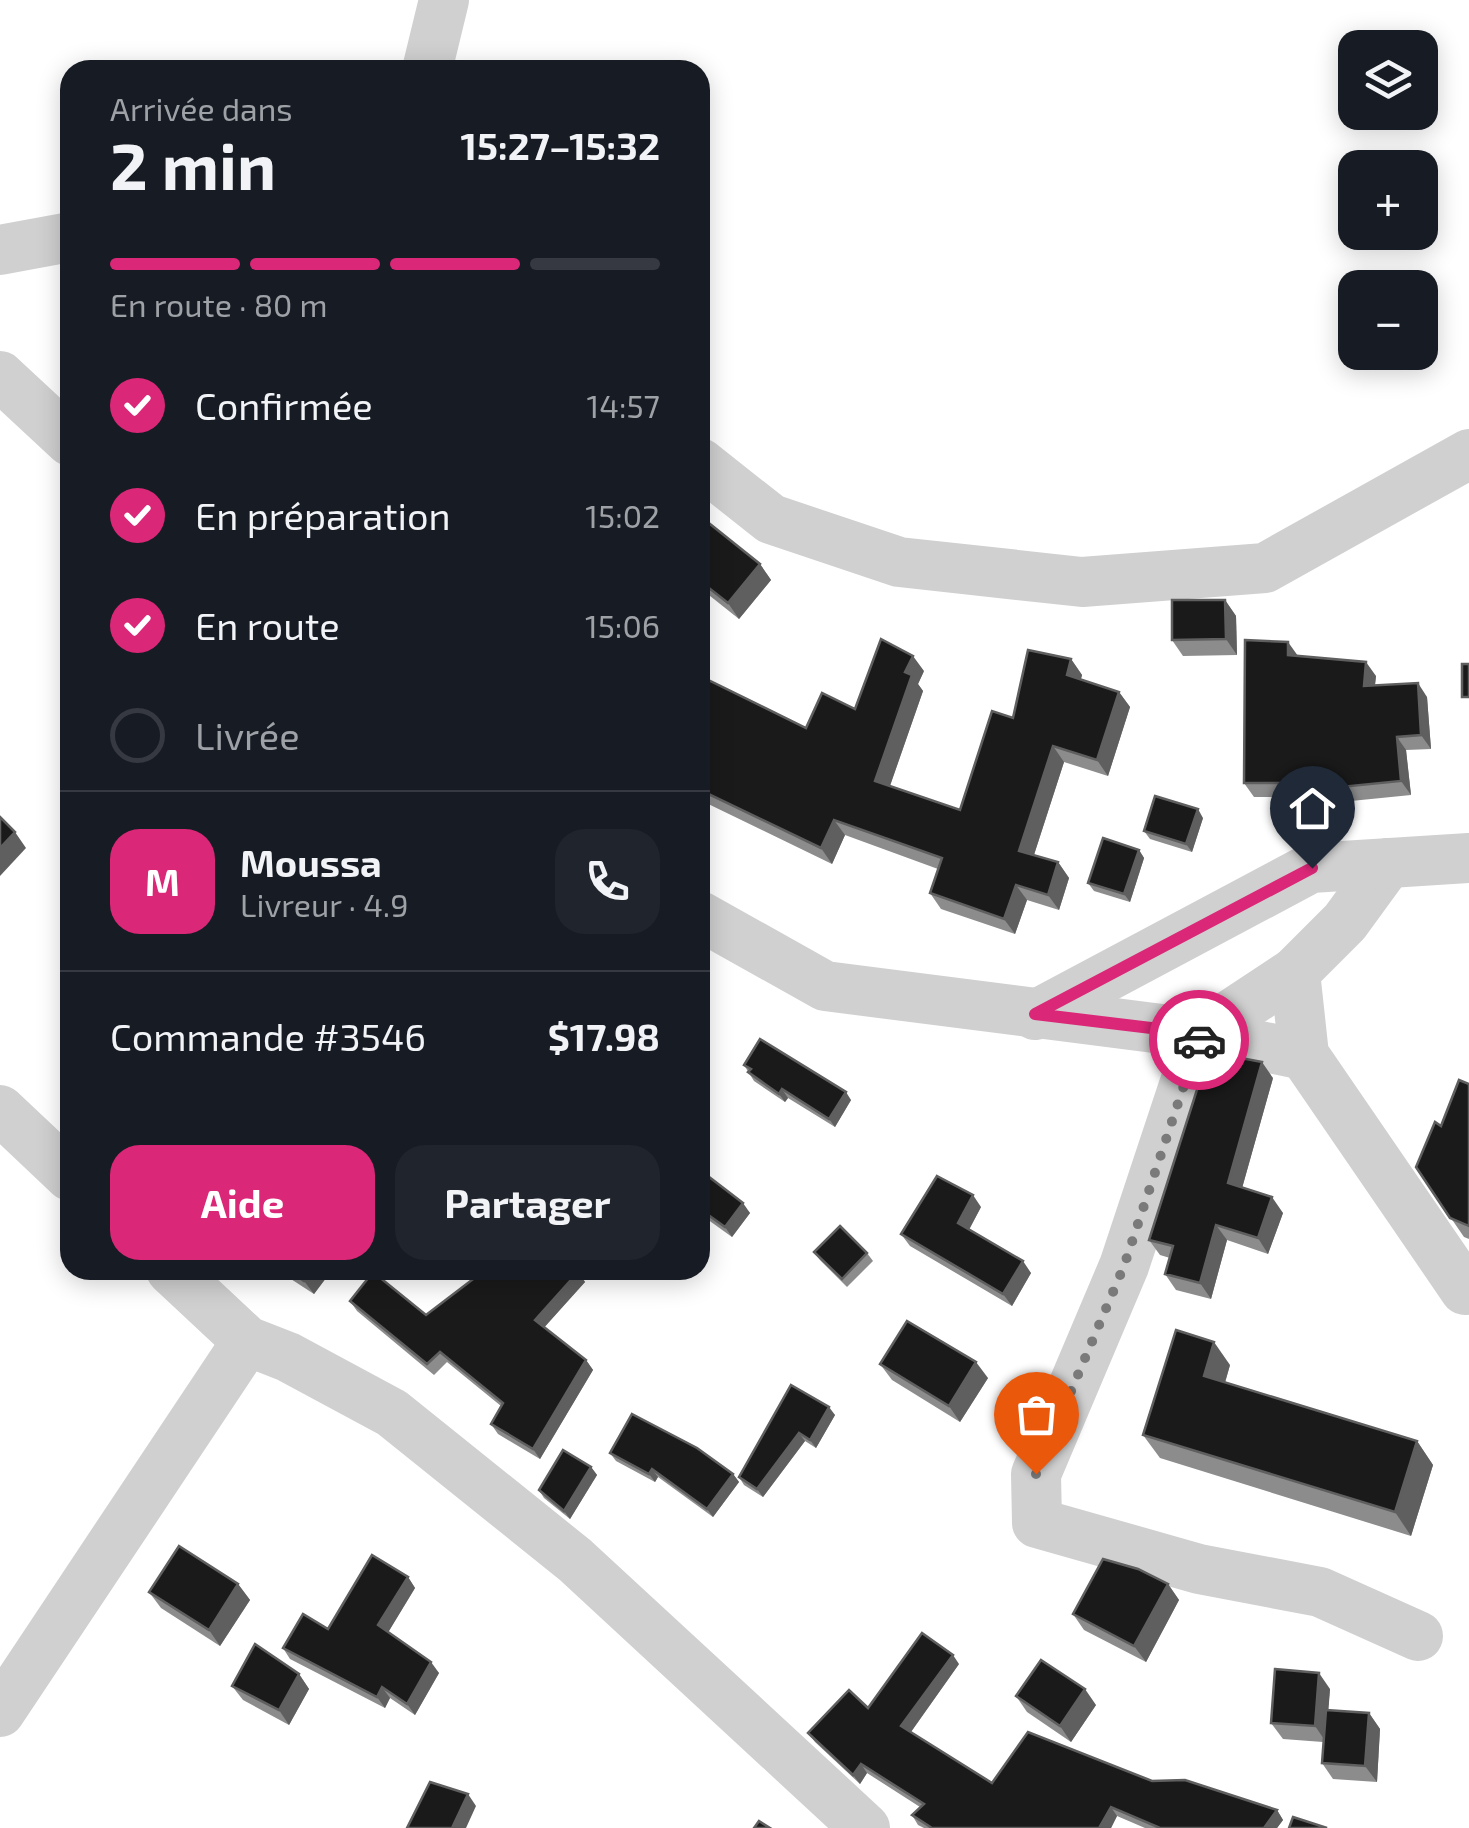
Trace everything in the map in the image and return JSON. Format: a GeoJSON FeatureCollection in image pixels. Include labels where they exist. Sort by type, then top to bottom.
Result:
{"type":"FeatureCollection","features":[{"type":"Feature","properties":{"kind":"street"},"geometry":{"type":"LineString","coordinates":[[429,60],[444,0]]}},
{"type":"Feature","properties":{"kind":"street"},"geometry":{"type":"LineString","coordinates":[[0,250],[60,239]]}},
{"type":"Feature","properties":{"kind":"street"},"geometry":{"type":"LineString","coordinates":[[0,376],[60,432]]}},
{"type":"Feature","properties":{"kind":"street"},"geometry":{"type":"LineString","coordinates":[[710,471],[771,519],[898,562],[1082,582],[1265,568],[1469,454]]}},
{"type":"Feature","properties":{"kind":"street"},"geometry":{"type":"LineString","coordinates":[[1035,1014],[1312,868],[1469,858]]}},
{"type":"Feature","properties":{"kind":"street"},"geometry":{"type":"LineString","coordinates":[[1388,863],[1345,922],[1295,972],[1201,1034],[1124,1266],[1036,1474],[1038,1523],[1199,1569],[1320,1592],[1418,1636]]}},
{"type":"Feature","properties":{"kind":"street"},"geometry":{"type":"LineString","coordinates":[[710,922],[825,986],[1201,1034],[1304,1055]]}},
{"type":"Feature","properties":{"kind":"street"},"geometry":{"type":"LineString","coordinates":[[1295,972],[1304,1055],[1465,1290]]}},
{"type":"Feature","properties":{"kind":"street"},"geometry":{"type":"LineString","coordinates":[[0,1110],[60,1167]]}},
{"type":"Feature","properties":{"kind":"street"},"geometry":{"type":"LineString","coordinates":[[182,1280],[247,1341],[288,1357],[392,1412],[575,1560],[850,1822]]}},
{"type":"Feature","properties":{"kind":"street"},"geometry":{"type":"LineString","coordinates":[[0,1712],[247,1341]]}},
{"type":"Feature","properties":{"kind":"building"},"geometry":{"type":"Polygon","coordinates":[[[710,524],[760,564],[728,603],[710,589],[710,524]]]}},
{"type":"Feature","properties":{"kind":"building"},"geometry":{"type":"Polygon","coordinates":[[[1172,600],[1225,600],[1226,639],[1172,640],[1172,600]]]}},
{"type":"Feature","properties":{"kind":"building"},"geometry":{"type":"Polygon","coordinates":[[[881,639],[913,656],[905,672],[912,675],[875,781],[960,810],[992,711],[1013,718],[1028,650],[1071,659],[1067,675],[1119,692],[1097,760],[1053,746],[1019,851],[1058,862],[1048,895],[1016,885],[1004,919],[930,893],[942,858],[834,820],[821,848],[710,795],[710,681],[806,728],[822,693],[855,709],[881,639]]]}},
{"type":"Feature","properties":{"kind":"building"},"geometry":{"type":"Polygon","coordinates":[[[1245,640],[1288,642],[1288,655],[1366,662],[1364,686],[1418,683],[1421,735],[1397,737],[1401,781],[1321,789],[1320,783],[1244,783],[1245,640]]]}},
{"type":"Feature","properties":{"kind":"building"},"geometry":{"type":"Polygon","coordinates":[[[1462,664],[1469,664],[1469,697],[1462,697],[1462,664]]]}},
{"type":"Feature","properties":{"kind":"building"},"geometry":{"type":"Polygon","coordinates":[[[1155,796],[1198,809],[1186,844],[1144,831],[1155,796]]]}},
{"type":"Feature","properties":{"kind":"building"},"geometry":{"type":"Polygon","coordinates":[[[0,817],[15,832],[0,848],[0,817]]]}},
{"type":"Feature","properties":{"kind":"building"},"geometry":{"type":"Polygon","coordinates":[[[1103,838],[1139,850],[1124,894],[1088,883],[1103,838]]]}},
{"type":"Feature","properties":{"kind":"building"},"geometry":{"type":"Polygon","coordinates":[[[760,1039],[846,1092],[829,1119],[782,1089],[779,1094],[748,1072],[751,1069],[744,1065],[760,1039]]]}},
{"type":"Feature","properties":{"kind":"building"},"geometry":{"type":"Polygon","coordinates":[[[1209,1052],[1262,1062],[1228,1183],[1272,1197],[1258,1238],[1216,1225],[1200,1283],[1165,1274],[1173,1246],[1149,1240],[1209,1052]]]}},
{"type":"Feature","properties":{"kind":"building"},"geometry":{"type":"Polygon","coordinates":[[[1459,1080],[1469,1084],[1469,1226],[1450,1218],[1416,1167],[1435,1122],[1441,1126],[1459,1080]]]}},
{"type":"Feature","properties":{"kind":"building"},"geometry":{"type":"Polygon","coordinates":[[[937,1176],[973,1195],[958,1223],[1023,1261],[1003,1294],[901,1234],[937,1176]]]}},
{"type":"Feature","properties":{"kind":"building"},"geometry":{"type":"Polygon","coordinates":[[[710,1178],[743,1203],[725,1227],[710,1216],[710,1178]]]}},
{"type":"Feature","properties":{"kind":"building"},"geometry":{"type":"Polygon","coordinates":[[[840,1226],[867,1253],[842,1279],[814,1252],[840,1226]]]}},
{"type":"Feature","properties":{"kind":"building"},"geometry":{"type":"Polygon","coordinates":[[[367,1280],[383,1280],[426,1315],[472,1280],[571,1280],[535,1320],[586,1360],[533,1449],[491,1424],[503,1403],[440,1352],[427,1364],[350,1301],[367,1280]]]}},
{"type":"Feature","properties":{"kind":"building"},"geometry":{"type":"Polygon","coordinates":[[[907,1321],[976,1362],[949,1406],[880,1364],[907,1321]]]}},
{"type":"Feature","properties":{"kind":"building"},"geometry":{"type":"Polygon","coordinates":[[[1176,1330],[1214,1342],[1204,1376],[1417,1441],[1395,1512],[1143,1435],[1176,1330]]]}},
{"type":"Feature","properties":{"kind":"building"},"geometry":{"type":"Polygon","coordinates":[[[791,1385],[829,1407],[810,1440],[799,1433],[757,1489],[739,1477],[791,1385]]]}},
{"type":"Feature","properties":{"kind":"building"},"geometry":{"type":"Polygon","coordinates":[[[632,1414],[697,1448],[733,1474],[707,1509],[652,1469],[649,1474],[610,1453],[632,1414]]]}},
{"type":"Feature","properties":{"kind":"building"},"geometry":{"type":"Polygon","coordinates":[[[563,1450],[591,1467],[564,1511],[539,1490],[563,1450]]]}},
{"type":"Feature","properties":{"kind":"building"},"geometry":{"type":"Polygon","coordinates":[[[179,1546],[238,1584],[209,1630],[149,1592],[179,1546]]]}},
{"type":"Feature","properties":{"kind":"building"},"geometry":{"type":"Polygon","coordinates":[[[372,1555],[408,1577],[378,1625],[431,1662],[407,1704],[382,1687],[377,1697],[283,1648],[303,1614],[328,1629],[372,1555]]]}},
{"type":"Feature","properties":{"kind":"building"},"geometry":{"type":"Polygon","coordinates":[[[1103,1559],[1138,1569],[1168,1584],[1134,1646],[1073,1614],[1103,1559]]]}},
{"type":"Feature","properties":{"kind":"building"},"geometry":{"type":"Polygon","coordinates":[[[922,1633],[953,1655],[901,1726],[992,1783],[1028,1732],[1152,1781],[1185,1780],[1277,1810],[1264,1828],[1160,1828],[1111,1807],[1099,1828],[932,1828],[912,1815],[924,1804],[861,1764],[853,1775],[808,1733],[849,1690],[868,1708],[922,1633]]]}},
{"type":"Feature","properties":{"kind":"building"},"geometry":{"type":"Polygon","coordinates":[[[255,1644],[299,1674],[279,1710],[232,1686],[255,1644]]]}},
{"type":"Feature","properties":{"kind":"building"},"geometry":{"type":"Polygon","coordinates":[[[1041,1660],[1085,1689],[1060,1726],[1016,1696],[1041,1660]]]}},
{"type":"Feature","properties":{"kind":"building"},"geometry":{"type":"Polygon","coordinates":[[[1275,1669],[1319,1673],[1315,1726],[1271,1723],[1275,1669]]]}},
{"type":"Feature","properties":{"kind":"building"},"geometry":{"type":"Polygon","coordinates":[[[1326,1710],[1369,1713],[1365,1766],[1322,1763],[1326,1710]]]}},
{"type":"Feature","properties":{"kind":"building"},"geometry":{"type":"Polygon","coordinates":[[[430,1782],[468,1794],[452,1828],[407,1828],[430,1782]]]}},
{"type":"Feature","properties":{"kind":"building"},"geometry":{"type":"Polygon","coordinates":[[[1293,1817],[1327,1828],[1289,1828],[1293,1817]]]}},
{"type":"Feature","properties":{"kind":"way so far"},"geometry":{"type":"LineString","coordinates":[[1036,1474],[1124,1266],[1199,1040]]}},
{"type":"Feature","properties":{"kind":"route"},"geometry":{"type":"LineString","coordinates":[[1199,1040],[1201,1034],[1035,1014],[1312,868]]}}]}
